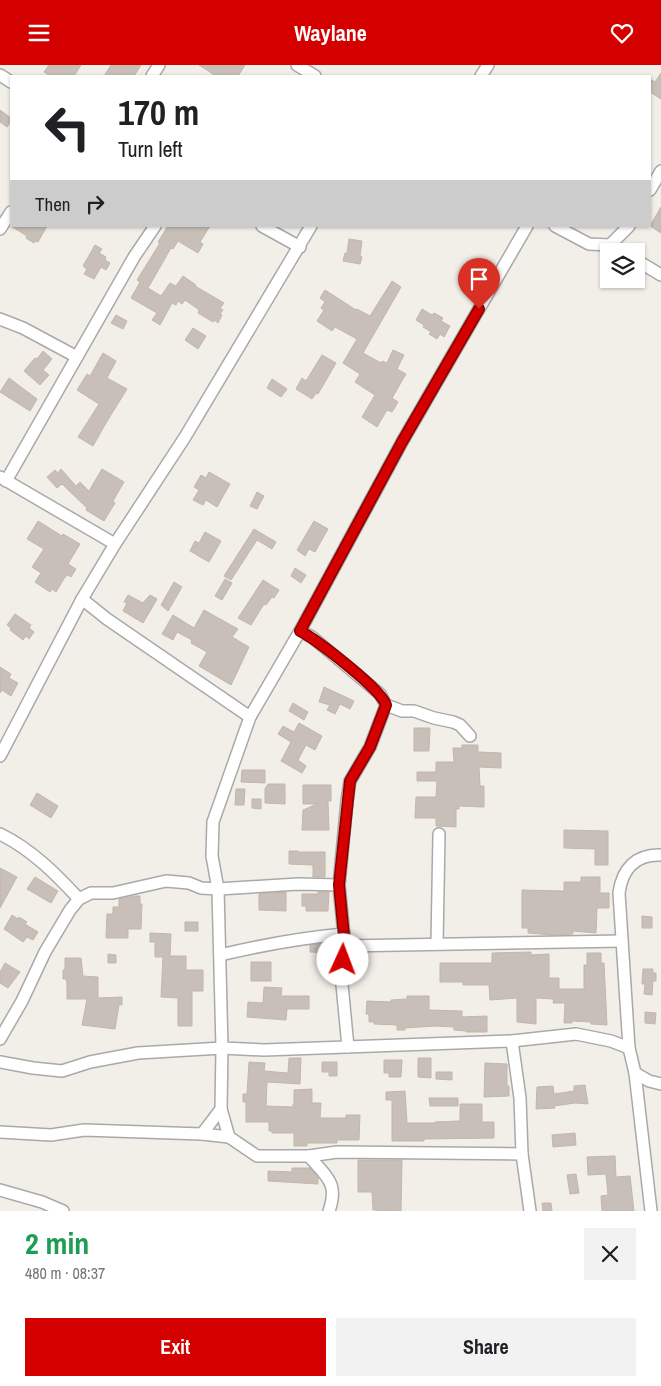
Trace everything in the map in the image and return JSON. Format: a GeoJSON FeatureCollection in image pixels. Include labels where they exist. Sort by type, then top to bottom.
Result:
{"type":"FeatureCollection","features":[{"type":"Feature","properties":{"kind":"street"},"geometry":{"type":"LineString","coordinates":[[297,65],[313,75]]}},
{"type":"Feature","properties":{"kind":"street"},"geometry":{"type":"LineString","coordinates":[[651,188],[661,171]]}},
{"type":"Feature","properties":{"kind":"street"},"geometry":{"type":"LineString","coordinates":[[0,229],[10,214]]}},
{"type":"Feature","properties":{"kind":"street"},"geometry":{"type":"LineString","coordinates":[[115,545],[3,479],[153,227]]}},
{"type":"Feature","properties":{"kind":"street"},"geometry":{"type":"LineString","coordinates":[[264,227],[300,247]]}},
{"type":"Feature","properties":{"kind":"street"},"geometry":{"type":"LineString","coordinates":[[0,756],[82,599],[184,437],[310,227]]}},
{"type":"Feature","properties":{"kind":"street"},"geometry":{"type":"LineString","coordinates":[[229,1137],[221,1109],[220,955],[218,889],[212,856],[213,822],[250,717],[300,631],[402,442],[526,227]]}},
{"type":"Feature","properties":{"kind":"street"},"geometry":{"type":"LineString","coordinates":[[557,227],[589,245],[600,245]]}},
{"type":"Feature","properties":{"kind":"street"},"geometry":{"type":"LineString","coordinates":[[612,243],[627,227]]}},
{"type":"Feature","properties":{"kind":"street"},"geometry":{"type":"LineString","coordinates":[[645,265],[661,275]]}},
{"type":"Feature","properties":{"kind":"street"},"geometry":{"type":"LineString","coordinates":[[0,319],[24,328],[77,357]]}},
{"type":"Feature","properties":{"kind":"street"},"geometry":{"type":"LineString","coordinates":[[82,599],[107,619],[250,717]]}},
{"type":"Feature","properties":{"kind":"street"},"geometry":{"type":"LineString","coordinates":[[300,631],[312,637],[380,694],[386,705],[402,711],[414,711],[453,722],[460,725],[470,736]]}},
{"type":"Feature","properties":{"kind":"street"},"geometry":{"type":"LineString","coordinates":[[348,1047],[341,974],[344,940],[339,885],[350,781],[370,747],[386,705]]}},
{"type":"Feature","properties":{"kind":"street"},"geometry":{"type":"LineString","coordinates":[[0,834],[33,855],[79,899]]}},
{"type":"Feature","properties":{"kind":"street"},"geometry":{"type":"LineString","coordinates":[[437,944],[439,834]]}},
{"type":"Feature","properties":{"kind":"street"},"geometry":{"type":"LineString","coordinates":[[651,1211],[634,1073],[628,1048],[619,893],[620,880],[627,868],[639,860],[654,855],[661,855]]}},
{"type":"Feature","properties":{"kind":"street"},"geometry":{"type":"LineString","coordinates":[[0,1039],[22,1001],[45,952],[79,899],[90,893],[113,893],[166,881],[189,883],[201,888],[218,889],[298,883],[339,885]]}},
{"type":"Feature","properties":{"kind":"street"},"geometry":{"type":"LineString","coordinates":[[220,955],[302,937],[344,940],[381,946],[622,941]]}},
{"type":"Feature","properties":{"kind":"street"},"geometry":{"type":"LineString","coordinates":[[0,1062],[62,1071],[90,1061],[138,1053],[222,1048],[264,1050],[512,1041],[576,1034],[611,1041],[628,1048]]}},
{"type":"Feature","properties":{"kind":"street"},"geometry":{"type":"LineString","coordinates":[[512,1041],[520,1098],[522,1154],[530,1211]]}},
{"type":"Feature","properties":{"kind":"street"},"geometry":{"type":"LineString","coordinates":[[634,1073],[649,1081],[661,1084]]}},
{"type":"Feature","properties":{"kind":"street"},"geometry":{"type":"LineString","coordinates":[[202,1134],[221,1109]]}},
{"type":"Feature","properties":{"kind":"street"},"geometry":{"type":"LineString","coordinates":[[0,1132],[51,1135],[84,1130],[202,1134],[229,1137],[257,1156],[308,1156],[337,1152],[522,1154]]}},
{"type":"Feature","properties":{"kind":"street"},"geometry":{"type":"LineString","coordinates":[[308,1156],[329,1180],[333,1188],[333,1199],[329,1211]]}},
{"type":"Feature","properties":{"kind":"street"},"geometry":{"type":"LineString","coordinates":[[0,1190],[42,1202],[63,1211]]}},
{"type":"Feature","properties":{"kind":"building"},"geometry":{"type":"Polygon","coordinates":[[[49,65],[81,65],[75,75],[48,75],[44,72],[49,65]]]}},
{"type":"Feature","properties":{"kind":"building"},"geometry":{"type":"Polygon","coordinates":[[[111,65],[141,65],[135,75],[105,75],[111,65]]]}},
{"type":"Feature","properties":{"kind":"building"},"geometry":{"type":"Polygon","coordinates":[[[199,65],[245,65],[239,75],[214,75],[199,65]]]}},
{"type":"Feature","properties":{"kind":"building"},"geometry":{"type":"Polygon","coordinates":[[[661,73],[661,99],[651,93],[651,80],[655,82],[661,73]]]}},
{"type":"Feature","properties":{"kind":"building"},"geometry":{"type":"Polygon","coordinates":[[[0,110],[10,117],[10,122],[7,127],[0,122],[0,110]]]}},
{"type":"Feature","properties":{"kind":"building"},"geometry":{"type":"Polygon","coordinates":[[[661,207],[661,233],[651,227],[661,207]]]}},
{"type":"Feature","properties":{"kind":"building"},"geometry":{"type":"Polygon","coordinates":[[[13,227],[46,227],[38,242],[35,241],[34,243],[26,238],[27,236],[13,227]]]}},
{"type":"Feature","properties":{"kind":"building"},"geometry":{"type":"Polygon","coordinates":[[[167,227],[209,227],[200,242],[203,244],[198,253],[178,241],[173,249],[171,248],[148,288],[161,296],[170,283],[176,286],[183,276],[195,286],[224,303],[220,308],[223,310],[218,323],[198,313],[198,309],[185,300],[182,304],[178,301],[176,305],[172,303],[160,325],[152,320],[157,313],[131,298],[140,282],[137,280],[160,243],[158,242],[167,227]]]}},
{"type":"Feature","properties":{"kind":"building"},"geometry":{"type":"Polygon","coordinates":[[[349,239],[362,241],[360,264],[343,261],[345,253],[347,253],[349,239]]]}},
{"type":"Feature","properties":{"kind":"building"},"geometry":{"type":"Polygon","coordinates":[[[95,245],[102,249],[99,253],[106,257],[105,260],[110,263],[106,270],[101,267],[94,279],[84,274],[87,269],[83,266],[95,245]]]}},
{"type":"Feature","properties":{"kind":"building"},"geometry":{"type":"Polygon","coordinates":[[[392,281],[401,287],[363,353],[381,363],[382,361],[387,363],[393,350],[404,355],[397,369],[406,374],[392,398],[398,402],[392,412],[387,410],[377,427],[362,417],[375,395],[355,382],[360,374],[343,363],[357,339],[335,327],[332,331],[317,321],[324,310],[321,308],[325,302],[320,298],[325,290],[356,310],[370,316],[392,281]]]}},
{"type":"Feature","properties":{"kind":"building"},"geometry":{"type":"Polygon","coordinates":[[[422,309],[432,315],[434,313],[443,318],[441,321],[450,326],[444,337],[440,334],[437,339],[429,334],[431,332],[423,327],[424,325],[416,320],[422,309]]]}},
{"type":"Feature","properties":{"kind":"building"},"geometry":{"type":"Polygon","coordinates":[[[116,315],[127,321],[123,329],[111,323],[116,315]]]}},
{"type":"Feature","properties":{"kind":"building"},"geometry":{"type":"Polygon","coordinates":[[[193,328],[206,336],[198,349],[185,340],[193,328]]]}},
{"type":"Feature","properties":{"kind":"building"},"geometry":{"type":"Polygon","coordinates":[[[43,351],[52,359],[43,370],[49,375],[40,385],[24,371],[43,351]]]}},
{"type":"Feature","properties":{"kind":"building"},"geometry":{"type":"Polygon","coordinates":[[[103,353],[116,361],[107,378],[127,389],[93,446],[78,437],[99,404],[77,390],[87,374],[90,376],[103,353]]]}},
{"type":"Feature","properties":{"kind":"building"},"geometry":{"type":"Polygon","coordinates":[[[322,355],[336,363],[318,394],[316,393],[312,399],[296,389],[302,378],[306,381],[322,355]]]}},
{"type":"Feature","properties":{"kind":"building"},"geometry":{"type":"Polygon","coordinates":[[[9,378],[37,399],[30,411],[0,392],[9,378]]]}},
{"type":"Feature","properties":{"kind":"building"},"geometry":{"type":"Polygon","coordinates":[[[272,379],[287,389],[281,397],[267,388],[272,379]]]}},
{"type":"Feature","properties":{"kind":"building"},"geometry":{"type":"Polygon","coordinates":[[[61,469],[76,486],[80,482],[89,491],[102,469],[124,482],[113,501],[115,503],[104,521],[86,510],[87,508],[62,484],[57,488],[47,477],[55,470],[58,473],[61,469]]]}},
{"type":"Feature","properties":{"kind":"building"},"geometry":{"type":"Polygon","coordinates":[[[209,472],[230,484],[217,507],[206,500],[203,505],[193,500],[199,490],[194,487],[201,475],[206,478],[209,472]]]}},
{"type":"Feature","properties":{"kind":"building"},"geometry":{"type":"Polygon","coordinates":[[[257,492],[264,496],[257,509],[250,506],[257,492]]]}},
{"type":"Feature","properties":{"kind":"building"},"geometry":{"type":"Polygon","coordinates":[[[38,521],[62,536],[63,534],[80,544],[68,564],[76,569],[71,577],[68,575],[65,577],[56,592],[52,589],[50,592],[35,582],[41,573],[32,567],[44,549],[27,539],[38,521]]]}},
{"type":"Feature","properties":{"kind":"building"},"geometry":{"type":"Polygon","coordinates":[[[314,521],[328,529],[315,552],[309,549],[305,556],[297,550],[314,521]]]}},
{"type":"Feature","properties":{"kind":"building"},"geometry":{"type":"Polygon","coordinates":[[[254,529],[276,542],[272,549],[257,540],[231,580],[224,576],[254,529]]]}},
{"type":"Feature","properties":{"kind":"building"},"geometry":{"type":"Polygon","coordinates":[[[205,532],[221,541],[209,562],[190,551],[195,541],[199,543],[205,532]]]}},
{"type":"Feature","properties":{"kind":"building"},"geometry":{"type":"Polygon","coordinates":[[[295,568],[306,575],[301,583],[291,576],[295,568]]]}},
{"type":"Feature","properties":{"kind":"building"},"geometry":{"type":"Polygon","coordinates":[[[225,579],[232,583],[222,600],[215,596],[225,579]]]}},
{"type":"Feature","properties":{"kind":"building"},"geometry":{"type":"Polygon","coordinates":[[[263,580],[279,590],[274,598],[272,597],[266,605],[264,604],[251,625],[238,618],[263,580]]]}},
{"type":"Feature","properties":{"kind":"building"},"geometry":{"type":"Polygon","coordinates":[[[174,582],[182,587],[168,611],[161,605],[174,582]]]}},
{"type":"Feature","properties":{"kind":"building"},"geometry":{"type":"Polygon","coordinates":[[[128,595],[143,603],[150,595],[157,599],[143,623],[123,611],[127,603],[124,602],[128,595]]]}},
{"type":"Feature","properties":{"kind":"building"},"geometry":{"type":"Polygon","coordinates":[[[204,610],[238,629],[232,637],[249,647],[231,685],[199,666],[207,652],[191,643],[192,640],[177,632],[173,640],[162,634],[173,615],[194,628],[204,610]]]}},
{"type":"Feature","properties":{"kind":"building"},"geometry":{"type":"Polygon","coordinates":[[[15,614],[31,625],[29,628],[34,632],[29,639],[26,636],[23,640],[10,630],[11,628],[7,625],[15,614]]]}},
{"type":"Feature","properties":{"kind":"building"},"geometry":{"type":"Polygon","coordinates":[[[0,667],[11,674],[9,678],[18,683],[11,696],[2,690],[0,693],[0,667]]]}},
{"type":"Feature","properties":{"kind":"building"},"geometry":{"type":"Polygon","coordinates":[[[324,687],[354,701],[350,709],[340,704],[335,714],[327,710],[330,705],[319,702],[324,687]]]}},
{"type":"Feature","properties":{"kind":"building"},"geometry":{"type":"Polygon","coordinates":[[[293,703],[308,712],[304,720],[289,711],[293,703]]]}},
{"type":"Feature","properties":{"kind":"building"},"geometry":{"type":"Polygon","coordinates":[[[299,723],[322,736],[315,750],[306,745],[298,760],[306,766],[302,773],[281,761],[291,742],[278,734],[283,726],[294,732],[299,723]]]}},
{"type":"Feature","properties":{"kind":"building"},"geometry":{"type":"Polygon","coordinates":[[[414,728],[430,728],[429,751],[414,751],[414,728]]]}},
{"type":"Feature","properties":{"kind":"building"},"geometry":{"type":"Polygon","coordinates":[[[462,745],[478,745],[478,752],[501,753],[501,768],[479,767],[480,786],[484,786],[484,807],[459,806],[459,809],[456,809],[456,827],[436,826],[436,818],[415,818],[416,797],[436,797],[437,781],[417,781],[417,772],[436,772],[436,762],[454,762],[453,748],[462,748],[462,745]]]}},
{"type":"Feature","properties":{"kind":"building"},"geometry":{"type":"Polygon","coordinates":[[[242,770],[265,770],[265,783],[241,782],[242,770]]]}},
{"type":"Feature","properties":{"kind":"building"},"geometry":{"type":"Polygon","coordinates":[[[268,784],[285,784],[285,804],[265,803],[265,789],[268,784]]]}},
{"type":"Feature","properties":{"kind":"building"},"geometry":{"type":"Polygon","coordinates":[[[303,785],[331,785],[331,801],[328,801],[329,830],[302,830],[303,810],[317,804],[303,804],[303,785]]]}},
{"type":"Feature","properties":{"kind":"building"},"geometry":{"type":"Polygon","coordinates":[[[236,789],[245,789],[244,805],[235,805],[236,789]]]}},
{"type":"Feature","properties":{"kind":"building"},"geometry":{"type":"Polygon","coordinates":[[[37,793],[58,806],[51,818],[30,805],[37,793]]]}},
{"type":"Feature","properties":{"kind":"building"},"geometry":{"type":"Polygon","coordinates":[[[252,799],[261,799],[261,809],[252,808],[252,799]]]}},
{"type":"Feature","properties":{"kind":"building"},"geometry":{"type":"Polygon","coordinates":[[[564,830],[608,831],[608,865],[595,865],[595,849],[564,848],[564,830]]]}},
{"type":"Feature","properties":{"kind":"building"},"geometry":{"type":"Polygon","coordinates":[[[289,851],[325,852],[325,877],[313,877],[313,865],[289,864],[289,851]]]}},
{"type":"Feature","properties":{"kind":"building"},"geometry":{"type":"Polygon","coordinates":[[[0,868],[17,877],[0,908],[0,868]]]}},
{"type":"Feature","properties":{"kind":"building"},"geometry":{"type":"Polygon","coordinates":[[[35,877],[58,891],[51,903],[27,889],[35,877]]]}},
{"type":"Feature","properties":{"kind":"building"},"geometry":{"type":"Polygon","coordinates":[[[581,877],[600,877],[600,893],[609,893],[609,908],[597,908],[596,933],[573,931],[573,934],[553,935],[528,933],[528,928],[522,928],[522,890],[564,891],[564,882],[581,882],[581,877]]]}},
{"type":"Feature","properties":{"kind":"building"},"geometry":{"type":"Polygon","coordinates":[[[286,892],[286,911],[259,910],[259,894],[286,892]]]}},
{"type":"Feature","properties":{"kind":"building"},"geometry":{"type":"Polygon","coordinates":[[[318,892],[329,892],[328,911],[306,911],[306,906],[302,906],[302,894],[318,894],[318,892]]]}},
{"type":"Feature","properties":{"kind":"building"},"geometry":{"type":"Polygon","coordinates":[[[140,896],[140,904],[142,904],[141,929],[128,929],[128,938],[106,938],[107,914],[113,914],[113,907],[119,907],[119,899],[140,896]]]}},
{"type":"Feature","properties":{"kind":"building"},"geometry":{"type":"Polygon","coordinates":[[[12,915],[27,922],[25,924],[38,932],[33,940],[27,937],[23,942],[4,929],[12,915]]]}},
{"type":"Feature","properties":{"kind":"building"},"geometry":{"type":"Polygon","coordinates":[[[642,916],[652,917],[652,928],[642,928],[642,916]]]}},
{"type":"Feature","properties":{"kind":"building"},"geometry":{"type":"Polygon","coordinates":[[[185,922],[198,922],[198,931],[185,931],[185,922]]]}},
{"type":"Feature","properties":{"kind":"building"},"geometry":{"type":"Polygon","coordinates":[[[150,933],[171,934],[170,956],[186,956],[186,970],[203,970],[203,991],[192,991],[192,1026],[178,1026],[178,998],[161,997],[163,957],[155,957],[155,942],[150,942],[150,933]]]}},
{"type":"Feature","properties":{"kind":"building"},"geometry":{"type":"Polygon","coordinates":[[[331,943],[331,953],[310,952],[310,945],[331,943]]]}},
{"type":"Feature","properties":{"kind":"building"},"geometry":{"type":"Polygon","coordinates":[[[531,952],[531,955],[549,954],[549,978],[559,978],[559,989],[584,989],[584,965],[587,965],[587,953],[601,953],[601,963],[604,963],[607,1025],[572,1021],[572,1023],[564,1023],[565,1003],[553,1003],[554,999],[536,998],[536,1024],[517,1022],[517,998],[490,1000],[489,985],[463,985],[463,982],[440,982],[440,963],[492,963],[492,953],[531,952]]]}},
{"type":"Feature","properties":{"kind":"building"},"geometry":{"type":"Polygon","coordinates":[[[108,954],[116,955],[116,963],[108,963],[108,954]]]}},
{"type":"Feature","properties":{"kind":"building"},"geometry":{"type":"Polygon","coordinates":[[[65,958],[81,958],[83,976],[98,977],[98,998],[122,997],[122,1005],[119,1005],[115,1029],[82,1025],[87,999],[67,999],[67,983],[66,979],[63,979],[65,958]]]}},
{"type":"Feature","properties":{"kind":"building"},"geometry":{"type":"Polygon","coordinates":[[[251,962],[271,962],[271,981],[251,981],[251,962]]]}},
{"type":"Feature","properties":{"kind":"building"},"geometry":{"type":"Polygon","coordinates":[[[5,963],[20,972],[8,988],[0,983],[0,972],[5,963]]]}},
{"type":"Feature","properties":{"kind":"building"},"geometry":{"type":"Polygon","coordinates":[[[643,969],[653,969],[653,973],[656,973],[656,981],[653,981],[652,995],[644,994],[645,984],[642,984],[643,969]]]}},
{"type":"Feature","properties":{"kind":"building"},"geometry":{"type":"Polygon","coordinates":[[[264,987],[282,988],[281,996],[309,996],[309,1009],[287,1009],[286,1020],[247,1017],[248,1002],[263,1003],[264,987]]]}},
{"type":"Feature","properties":{"kind":"building"},"geometry":{"type":"Polygon","coordinates":[[[407,996],[429,996],[429,1010],[462,1011],[462,1017],[487,1016],[487,1032],[466,1032],[454,1030],[454,1027],[435,1026],[397,1030],[397,1025],[369,1022],[369,1014],[366,1014],[367,1001],[391,1002],[391,1000],[407,999],[407,996]]]}},
{"type":"Feature","properties":{"kind":"building"},"geometry":{"type":"Polygon","coordinates":[[[645,1012],[656,1013],[655,1024],[645,1023],[645,1012]]]}},
{"type":"Feature","properties":{"kind":"building"},"geometry":{"type":"Polygon","coordinates":[[[289,1058],[301,1058],[300,1084],[267,1082],[266,1106],[293,1107],[294,1090],[312,1089],[312,1103],[321,1103],[320,1118],[346,1118],[346,1115],[360,1115],[359,1140],[337,1140],[337,1143],[307,1143],[307,1146],[294,1146],[294,1133],[272,1133],[272,1131],[269,1131],[269,1122],[246,1122],[246,1102],[243,1102],[243,1094],[247,1094],[249,1062],[265,1063],[264,1071],[288,1073],[289,1058]]]}},
{"type":"Feature","properties":{"kind":"building"},"geometry":{"type":"Polygon","coordinates":[[[418,1058],[431,1058],[431,1078],[418,1077],[418,1058]]]}},
{"type":"Feature","properties":{"kind":"building"},"geometry":{"type":"Polygon","coordinates":[[[384,1060],[402,1060],[401,1077],[389,1077],[389,1073],[384,1073],[384,1060]]]}},
{"type":"Feature","properties":{"kind":"building"},"geometry":{"type":"Polygon","coordinates":[[[322,1062],[337,1062],[337,1076],[329,1076],[329,1072],[322,1072],[322,1062]]]}},
{"type":"Feature","properties":{"kind":"building"},"geometry":{"type":"Polygon","coordinates":[[[485,1063],[507,1064],[509,1096],[484,1097],[485,1063]]]}},
{"type":"Feature","properties":{"kind":"building"},"geometry":{"type":"Polygon","coordinates":[[[436,1072],[452,1072],[452,1080],[436,1079],[436,1072]]]}},
{"type":"Feature","properties":{"kind":"building"},"geometry":{"type":"Polygon","coordinates":[[[585,1085],[588,1104],[575,1103],[554,1106],[555,1108],[536,1109],[537,1087],[553,1086],[554,1094],[574,1091],[574,1086],[585,1085]]]}},
{"type":"Feature","properties":{"kind":"building"},"geometry":{"type":"Polygon","coordinates":[[[405,1091],[407,1123],[460,1121],[460,1104],[482,1104],[482,1122],[494,1122],[494,1138],[392,1141],[392,1100],[386,1100],[386,1092],[405,1091]]]}},
{"type":"Feature","properties":{"kind":"building"},"geometry":{"type":"Polygon","coordinates":[[[429,1098],[458,1098],[458,1106],[430,1106],[429,1098]]]}},
{"type":"Feature","properties":{"kind":"building"},"geometry":{"type":"Polygon","coordinates":[[[575,1133],[576,1145],[553,1147],[552,1135],[575,1133]]]}},
{"type":"Feature","properties":{"kind":"building"},"geometry":{"type":"Polygon","coordinates":[[[615,1156],[616,1177],[630,1176],[634,1211],[602,1211],[601,1196],[608,1195],[606,1174],[588,1175],[587,1157],[615,1156]]]}},
{"type":"Feature","properties":{"kind":"building"},"geometry":{"type":"Polygon","coordinates":[[[358,1160],[402,1160],[401,1211],[373,1210],[372,1192],[358,1192],[358,1160]]]}},
{"type":"Feature","properties":{"kind":"building"},"geometry":{"type":"Polygon","coordinates":[[[292,1168],[310,1168],[318,1178],[318,1184],[268,1181],[268,1171],[292,1172],[292,1168]]]}},
{"type":"Feature","properties":{"kind":"building"},"geometry":{"type":"Polygon","coordinates":[[[576,1174],[579,1193],[570,1194],[567,1175],[576,1174]]]}},
{"type":"Feature","properties":{"kind":"building"},"geometry":{"type":"Polygon","coordinates":[[[542,1203],[551,1203],[552,1211],[543,1211],[542,1203]]]}},
{"type":"Feature","properties":{"kind":"route"},"geometry":{"type":"LineString","coordinates":[[343,960],[345,946],[339,885],[350,781],[370,747],[386,705],[385,700],[380,694],[312,637],[300,631],[402,442],[479,309]]}}]}
